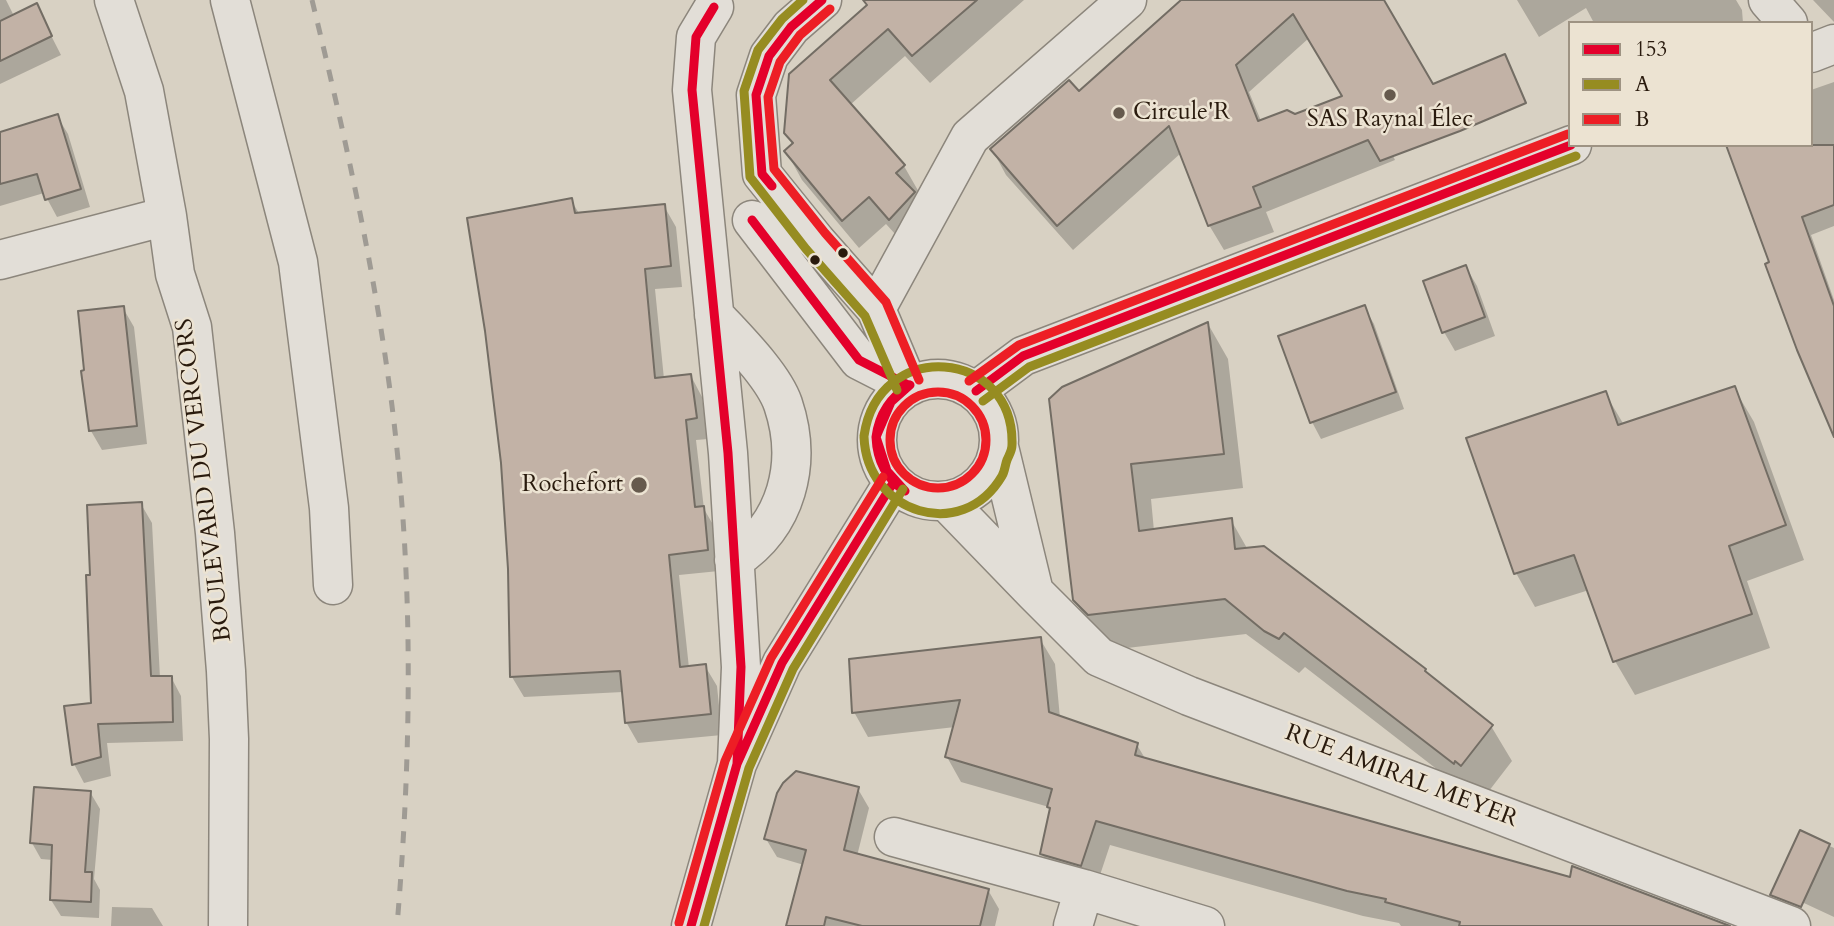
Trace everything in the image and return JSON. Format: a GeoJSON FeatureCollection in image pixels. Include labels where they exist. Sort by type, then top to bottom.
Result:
{"type":"FeatureCollection","features":[{"type":"Feature","properties":{"kind":"street","name":"BOULEVARD DU VERCORS"},"geometry":{"type":"LineString","coordinates":[[114,0],[144,91],[175,274],[192,327],[215,533],[226,671],[229,738],[228,926]]}},
{"type":"Feature","properties":{"kind":"street"},"geometry":{"type":"LineString","coordinates":[[230,0],[298,262],[329,508],[333,585]]}},
{"type":"Feature","properties":{"kind":"street"},"geometry":{"type":"LineString","coordinates":[[822,0],[792,27],[769,56],[756,95],[762,174],[876,309],[908,386]]}},
{"type":"Feature","properties":{"kind":"street"},"geometry":{"type":"LineString","coordinates":[[876,309],[970,137],[1127,0]]}},
{"type":"Feature","properties":{"kind":"street"},"geometry":{"type":"LineString","coordinates":[[1768,0],[1786,21]]}},
{"type":"Feature","properties":{"kind":"street"},"geometry":{"type":"LineString","coordinates":[[714,7],[696,37],[692,90],[728,453],[741,667],[737,764]]}},
{"type":"Feature","properties":{"kind":"street"},"geometry":{"type":"LineString","coordinates":[[976,391],[1023,356],[1568,147]]}},
{"type":"Feature","properties":{"kind":"street"},"geometry":{"type":"LineString","coordinates":[[713,299],[734,251],[772,186]]}},
{"type":"Feature","properties":{"kind":"street"},"geometry":{"type":"LineString","coordinates":[[0,260],[167,216]]}},
{"type":"Feature","properties":{"kind":"street"},"geometry":{"type":"LineString","coordinates":[[752,219],[859,360],[908,386]]}},
{"type":"Feature","properties":{"kind":"street"},"geometry":{"type":"LineString","coordinates":[[713,299],[782,403],[791,445],[791,476],[785,495],[754,546],[734,560]]}},
{"type":"Feature","properties":{"kind":"street"},"geometry":{"type":"LineString","coordinates":[[999,447],[993,467],[981,483],[964,496],[946,501],[927,501],[909,495],[883,470],[876,437],[880,416],[891,398],[908,386],[925,379],[943,378],[960,382],[976,391],[990,406],[998,426],[999,447],[1034,592]]}},
{"type":"Feature","properties":{"kind":"street"},"geometry":{"type":"LineString","coordinates":[[691,926],[737,764],[782,663],[894,483]]}},
{"type":"Feature","properties":{"kind":"street","name":"RUE AMIRAL MEYER"},"geometry":{"type":"LineString","coordinates":[[946,501],[1099,657],[1189,696],[1791,926]]}},
{"type":"Feature","properties":{"kind":"street"},"geometry":{"type":"LineString","coordinates":[[894,837],[1084,889],[1205,926]]}},
{"type":"Feature","properties":{"kind":"street"},"geometry":{"type":"LineString","coordinates":[[1073,926],[1084,889]]}},
{"type":"Feature","properties":{"kind":"building"},"geometry":{"type":"Polygon","coordinates":[[[863,0],[977,0],[912,56],[888,29],[830,80],[905,165],[896,173],[915,192],[889,220],[869,197],[842,221],[784,151],[793,143],[784,133],[789,74],[867,5],[863,0]]]}},
{"type":"Feature","properties":{"kind":"building"},"geometry":{"type":"Polygon","coordinates":[[[1181,0],[1384,0],[1433,84],[1505,54],[1526,103],[1380,161],[1368,140],[1253,187],[1261,207],[1208,226],[1169,126],[1057,226],[990,149],[1069,80],[1079,91],[1181,0]],[[1293,14],[1236,65],[1258,121],[1287,110],[1295,114],[1342,96],[1293,14]]]}},
{"type":"Feature","properties":{"kind":"building"},"geometry":{"type":"Polygon","coordinates":[[[37,3],[52,36],[0,61],[0,21],[37,3]]]}},
{"type":"Feature","properties":{"kind":"building"},"geometry":{"type":"Polygon","coordinates":[[[58,114],[81,189],[45,200],[37,174],[0,184],[0,132],[58,114]]]}},
{"type":"Feature","properties":{"kind":"building"},"geometry":{"type":"Polygon","coordinates":[[[1834,145],[1834,205],[1802,217],[1834,306],[1834,437],[1797,350],[1765,264],[1769,262],[1727,147],[1834,145]]]}},
{"type":"Feature","properties":{"kind":"building"},"geometry":{"type":"Polygon","coordinates":[[[572,198],[575,213],[665,204],[671,266],[645,269],[655,378],[691,374],[697,418],[686,420],[695,507],[704,506],[708,550],[669,555],[680,667],[706,664],[711,714],[625,723],[620,671],[510,677],[508,569],[501,463],[485,331],[467,218],[572,198]]]}},
{"type":"Feature","properties":{"kind":"building"},"geometry":{"type":"Polygon","coordinates":[[[1466,265],[1485,317],[1442,333],[1423,281],[1466,265]]]}},
{"type":"Feature","properties":{"kind":"building"},"geometry":{"type":"Polygon","coordinates":[[[1365,305],[1396,392],[1310,423],[1278,336],[1365,305]]]}},
{"type":"Feature","properties":{"kind":"building"},"geometry":{"type":"Polygon","coordinates":[[[124,306],[137,426],[89,431],[81,371],[84,370],[78,311],[124,306]]]}},
{"type":"Feature","properties":{"kind":"building"},"geometry":{"type":"Polygon","coordinates":[[[1208,322],[1224,454],[1131,464],[1139,531],[1232,518],[1235,549],[1264,546],[1426,669],[1425,671],[1493,725],[1461,766],[1455,761],[1454,764],[1284,633],[1279,639],[1264,631],[1225,599],[1088,615],[1073,600],[1049,399],[1062,387],[1208,322]]]}},
{"type":"Feature","properties":{"kind":"building"},"geometry":{"type":"Polygon","coordinates":[[[1735,386],[1786,525],[1729,546],[1752,614],[1613,662],[1574,555],[1514,574],[1466,438],[1606,391],[1618,425],[1735,386]]]}},
{"type":"Feature","properties":{"kind":"building"},"geometry":{"type":"Polygon","coordinates":[[[142,502],[151,676],[172,676],[173,722],[98,724],[101,757],[72,765],[64,706],[91,703],[86,575],[90,575],[87,505],[142,502]]]}},
{"type":"Feature","properties":{"kind":"building"},"geometry":{"type":"Polygon","coordinates":[[[1041,637],[1049,712],[1138,743],[1135,755],[1570,877],[1572,866],[1730,926],[1459,926],[1460,922],[1385,902],[1386,899],[1347,891],[1096,821],[1081,866],[1040,854],[1052,789],[945,757],[960,700],[852,713],[849,659],[1041,637]]]}},
{"type":"Feature","properties":{"kind":"building"},"geometry":{"type":"Polygon","coordinates":[[[796,771],[859,787],[844,850],[989,889],[980,926],[862,926],[826,917],[824,926],[786,926],[806,850],[764,839],[777,793],[796,771]]]}},
{"type":"Feature","properties":{"kind":"building"},"geometry":{"type":"Polygon","coordinates":[[[34,787],[91,791],[85,872],[92,872],[91,902],[50,900],[52,845],[30,843],[34,787]]]}},
{"type":"Feature","properties":{"kind":"building"},"geometry":{"type":"Polygon","coordinates":[[[1800,830],[1830,844],[1801,907],[1770,895],[1800,830]]]}},
{"type":"Feature","properties":{"kind":"railway"},"geometry":{"type":"LineString","coordinates":[[312,0],[341,121],[366,245],[387,369],[401,493],[407,601],[408,710],[397,926]]}},
{"type":"Feature","properties":{"kind":"transit line","name":"A"},"geometry":{"type":"LineString","coordinates":[[803,0],[782,19],[758,50],[744,91],[750,177],[806,249],[865,316],[897,390]]}},
{"type":"Feature","properties":{"kind":"transit line","name":"153"},"geometry":{"type":"LineString","coordinates":[[772,186],[762,174],[756,95],[769,56],[791,27],[822,0]]}},
{"type":"Feature","properties":{"kind":"transit line","name":"153"},"geometry":{"type":"LineString","coordinates":[[714,7],[696,37],[692,90],[728,453],[741,667],[737,764]]}},
{"type":"Feature","properties":{"kind":"transit line","name":"B"},"geometry":{"type":"LineString","coordinates":[[830,9],[800,35],[780,62],[768,97],[774,169],[825,233],[886,302],[919,380]]}},
{"type":"Feature","properties":{"kind":"transit line","name":"B"},"geometry":{"type":"LineString","coordinates":[[969,381],[1019,345],[1568,134]]}},
{"type":"Feature","properties":{"kind":"transit line","name":"153"},"geometry":{"type":"LineString","coordinates":[[976,391],[1023,356],[1568,146]]}},
{"type":"Feature","properties":{"kind":"transit line","name":"A"},"geometry":{"type":"LineString","coordinates":[[983,401],[1029,367],[1576,156]]}},
{"type":"Feature","properties":{"kind":"transit line","name":"153"},"geometry":{"type":"LineString","coordinates":[[752,220],[859,360],[908,385]]}},
{"type":"Feature","properties":{"kind":"transit line","name":"A"},"geometry":{"type":"LineString","coordinates":[[864,436],[875,404],[893,382],[918,370],[944,367],[970,373],[992,389],[1007,413],[1012,445],[1002,476],[985,497],[964,509],[942,514],[919,510],[898,501],[881,485],[869,463],[864,437]]}},
{"type":"Feature","properties":{"kind":"transit line","name":"153"},"geometry":{"type":"LineString","coordinates":[[876,437],[887,407],[910,385]]}},
{"type":"Feature","properties":{"kind":"transit line","name":"153"},"geometry":{"type":"LineString","coordinates":[[876,437],[891,402],[910,385]]}},
{"type":"Feature","properties":{"kind":"transit line","name":"B"},"geometry":{"type":"LineString","coordinates":[[938,392],[956,396],[972,406],[982,422],[986,440],[982,458],[972,474],[956,484],[938,488],[920,484],[904,474],[894,458],[890,440],[894,422],[904,406],[920,396],[938,392]]}},
{"type":"Feature","properties":{"kind":"transit line","name":"153"},"geometry":{"type":"LineString","coordinates":[[876,437],[887,471],[905,491]]}},
{"type":"Feature","properties":{"kind":"transit line","name":"153"},"geometry":{"type":"LineString","coordinates":[[876,437],[883,468],[905,491]]}},
{"type":"Feature","properties":{"kind":"transit line","name":"B"},"geometry":{"type":"LineString","coordinates":[[679,923],[725,761],[771,658],[883,477]]}},
{"type":"Feature","properties":{"kind":"transit line","name":"153"},"geometry":{"type":"LineString","coordinates":[[691,926],[737,764],[782,663],[893,483]]}},
{"type":"Feature","properties":{"kind":"transit line","name":"A"},"geometry":{"type":"LineString","coordinates":[[704,926],[749,768],[793,669],[903,489]]}},
{"type":"Feature","properties":{"kind":"place","name":"SAS Raynal Élec"},"geometry":{"type":"Point","coordinates":[1390,95]}},
{"type":"Feature","properties":{"kind":"place","name":"Circule'R"},"geometry":{"type":"Point","coordinates":[1119,113]}},
{"type":"Feature","properties":{"kind":"place","name":"Rochefort"},"geometry":{"type":"Point","coordinates":[639,485]}}]}
